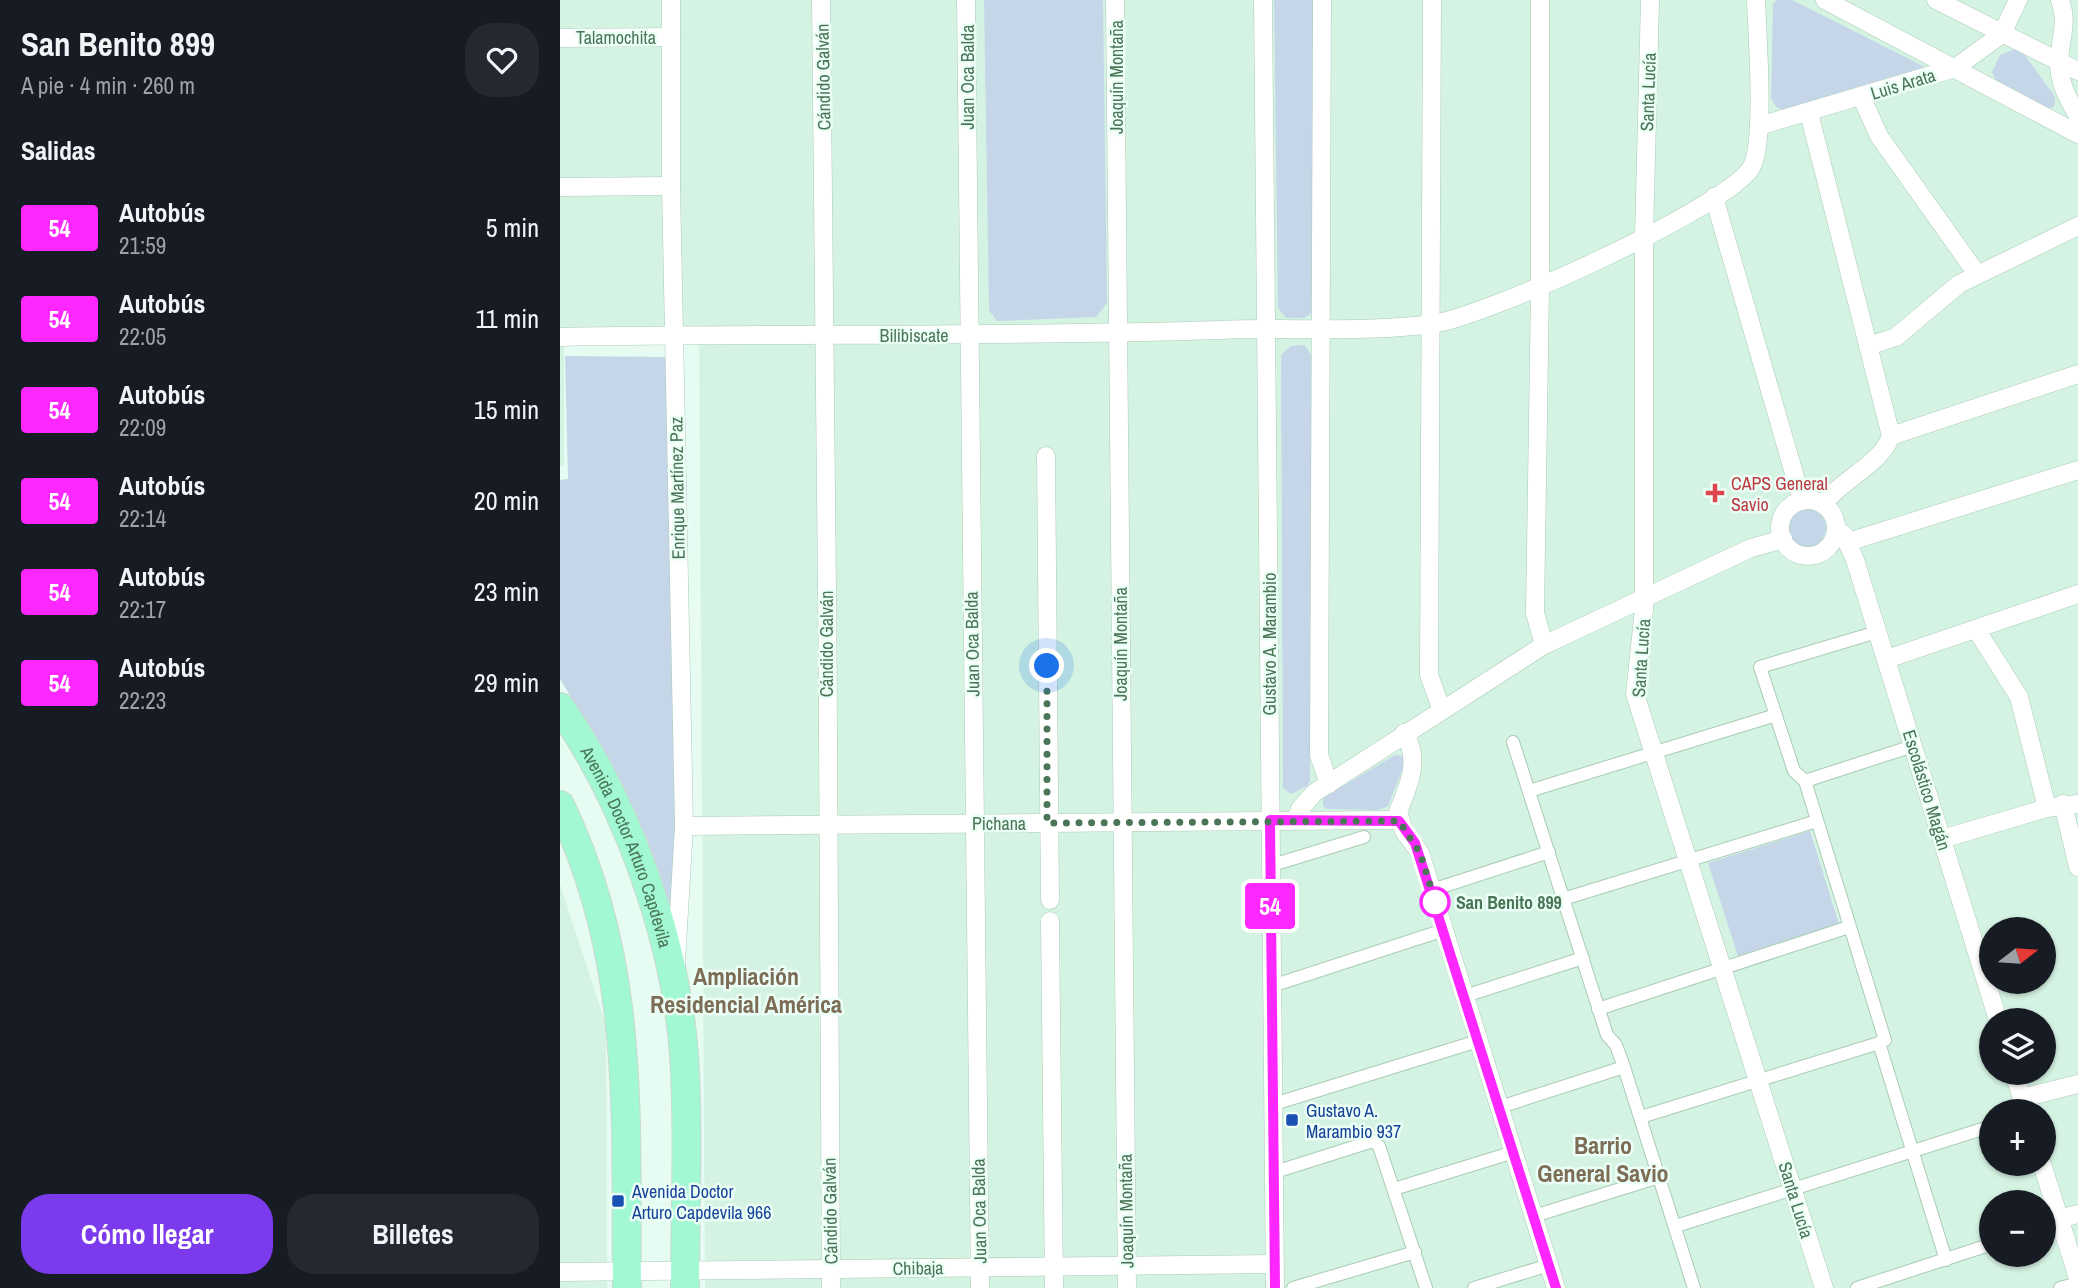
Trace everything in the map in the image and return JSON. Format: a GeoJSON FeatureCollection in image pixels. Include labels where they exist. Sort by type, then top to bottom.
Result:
{"type":"FeatureCollection","features":[{"type":"Feature","properties":{"kind":"main road","name":"Avenida Doctor Arturo Capdevila"},"geometry":{"type":"LineString","coordinates":[[560,707],[602,779],[627,832],[645,877],[671,975],[684,1056],[685,1280]]}},
{"type":"Feature","properties":{"kind":"main road"},"geometry":{"type":"LineString","coordinates":[[560,805],[595,892],[616,978],[624,1046],[627,1280]]}},
{"type":"Feature","properties":{"kind":"street","name":"Enrique Martínez Paz"},"geometry":{"type":"LineString","coordinates":[[671,0],[671,186],[684,826],[677,951],[671,975]]}},
{"type":"Feature","properties":{"kind":"street","name":"Cándido Galván"},"geometry":{"type":"LineString","coordinates":[[821,0],[827,336],[826,825],[831,1288]]}},
{"type":"Feature","properties":{"kind":"street","name":"Juan Oca Balda"},"geometry":{"type":"LineString","coordinates":[[966,0],[980,1288]]}},
{"type":"Feature","properties":{"kind":"street","name":"Joaquín Montaña"},"geometry":{"type":"LineString","coordinates":[[1115,0],[1127,1288]]}},
{"type":"Feature","properties":{"kind":"street","name":"Gustavo A. Marambio"},"geometry":{"type":"LineString","coordinates":[[1263,0],[1275,1288]]}},
{"type":"Feature","properties":{"kind":"street"},"geometry":{"type":"LineString","coordinates":[[1322,0],[1319,755],[1329,783]]}},
{"type":"Feature","properties":{"kind":"street"},"geometry":{"type":"LineString","coordinates":[[1432,0],[1429,675],[1441,708]]}},
{"type":"Feature","properties":{"kind":"street"},"geometry":{"type":"LineString","coordinates":[[1540,0],[1540,287],[1535,613],[1544,645]]}},
{"type":"Feature","properties":{"kind":"street","name":"Santa Lucía"},"geometry":{"type":"LineString","coordinates":[[1650,0],[1644,237],[1644,597],[1636,694],[1652,752],[1760,1079],[1791,1189],[1824,1288]]}},
{"type":"Feature","properties":{"kind":"street","name":"Bilibiscate"},"geometry":{"type":"LineString","coordinates":[[560,337],[1118,333],[1430,324],[1540,287],[1644,237],[1714,197],[1749,172],[1755,162],[1759,126],[1756,0]]}},
{"type":"Feature","properties":{"kind":"street"},"geometry":{"type":"LineString","coordinates":[[1825,0],[2078,134]]}},
{"type":"Feature","properties":{"kind":"street"},"geometry":{"type":"LineString","coordinates":[[1936,0],[2078,71]]}},
{"type":"Feature","properties":{"kind":"street","name":"Luis Arata"},"geometry":{"type":"LineString","coordinates":[[1759,126],[1955,68],[2002,34],[2018,0]]}},
{"type":"Feature","properties":{"kind":"street"},"geometry":{"type":"LineString","coordinates":[[2060,0],[2066,23],[2059,62],[2065,94],[2078,116]]}},
{"type":"Feature","properties":{"kind":"street","name":"Talamochita"},"geometry":{"type":"LineString","coordinates":[[560,38],[671,37]]}},
{"type":"Feature","properties":{"kind":"street"},"geometry":{"type":"LineString","coordinates":[[1861,96],[1880,136],[1978,274]]}},
{"type":"Feature","properties":{"kind":"street"},"geometry":{"type":"LineString","coordinates":[[1809,113],[1891,436]]}},
{"type":"Feature","properties":{"kind":"street"},"geometry":{"type":"LineString","coordinates":[[560,187],[671,186]]}},
{"type":"Feature","properties":{"kind":"street"},"geometry":{"type":"LineString","coordinates":[[1714,197],[1802,501]]}},
{"type":"Feature","properties":{"kind":"street"},"geometry":{"type":"LineString","coordinates":[[1868,346],[1896,337],[1944,295],[1978,274],[2078,226]]}},
{"type":"Feature","properties":{"kind":"street"},"geometry":{"type":"LineString","coordinates":[[1855,561],[1833,554],[1798,554],[1783,539],[1780,525],[1783,516],[1788,509],[1802,501],[1824,505],[1840,484],[1881,454],[1891,436],[2078,374]]}},
{"type":"Feature","properties":{"kind":"street"},"geometry":{"type":"LineString","coordinates":[[1046,456],[1047,823],[1050,901]]}},
{"type":"Feature","properties":{"kind":"street"},"geometry":{"type":"LineString","coordinates":[[1815,555],[1842,536],[2078,470]]}},
{"type":"Feature","properties":{"kind":"street","name":"Escolástico Magán"},"geometry":{"type":"LineString","coordinates":[[1824,505],[1855,561],[1994,1008]]}},
{"type":"Feature","properties":{"kind":"street"},"geometry":{"type":"LineString","coordinates":[[1296,819],[1307,798],[1441,708],[1544,645],[1751,548],[1783,539]]}},
{"type":"Feature","properties":{"kind":"street"},"geometry":{"type":"LineString","coordinates":[[1887,659],[2078,594]]}},
{"type":"Feature","properties":{"kind":"street"},"geometry":{"type":"LineString","coordinates":[[1976,629],[2019,697],[2063,805],[2078,867]]}},
{"type":"Feature","properties":{"kind":"street"},"geometry":{"type":"LineString","coordinates":[[1641,1117],[1885,1040],[1805,781],[1794,771],[1760,667],[1877,632]]}},
{"type":"Feature","properties":{"kind":"street"},"geometry":{"type":"LineString","coordinates":[[1529,791],[1776,715]]}},
{"type":"Feature","properties":{"kind":"street"},"geometry":{"type":"LineString","coordinates":[[1405,733],[1412,744],[1415,758],[1398,812],[1399,821],[1420,853],[1556,1288]]}},
{"type":"Feature","properties":{"kind":"street"},"geometry":{"type":"LineString","coordinates":[[1513,742],[1598,1009],[1607,1035],[1616,1045],[1641,1117],[1676,1226],[1692,1288]]}},
{"type":"Feature","properties":{"kind":"street"},"geometry":{"type":"LineString","coordinates":[[1805,781],[1913,746]]}},
{"type":"Feature","properties":{"kind":"street"},"geometry":{"type":"LineString","coordinates":[[1942,839],[2063,805]]}},
{"type":"Feature","properties":{"kind":"street","name":"Pichana"},"geometry":{"type":"LineString","coordinates":[[684,826],[1296,819],[1399,821]]}},
{"type":"Feature","properties":{"kind":"street"},"geometry":{"type":"LineString","coordinates":[[1563,899],[1817,821]]}},
{"type":"Feature","properties":{"kind":"street"},"geometry":{"type":"LineString","coordinates":[[1269,866],[1364,837]]}},
{"type":"Feature","properties":{"kind":"street"},"geometry":{"type":"LineString","coordinates":[[1432,890],[1549,852]]}},
{"type":"Feature","properties":{"kind":"street"},"geometry":{"type":"LineString","coordinates":[[1050,921],[1054,1288]]}},
{"type":"Feature","properties":{"kind":"street"},"geometry":{"type":"LineString","coordinates":[[1598,1009],[1849,927]]}},
{"type":"Feature","properties":{"kind":"street"},"geometry":{"type":"LineString","coordinates":[[1272,986],[1444,930]]}},
{"type":"Feature","properties":{"kind":"street"},"geometry":{"type":"LineString","coordinates":[[1465,996],[1583,958]]}},
{"type":"Feature","properties":{"kind":"street"},"geometry":{"type":"LineString","coordinates":[[1275,1104],[1478,1041]]}},
{"type":"Feature","properties":{"kind":"street"},"geometry":{"type":"LineString","coordinates":[[1879,1043],[1946,1260]]}},
{"type":"Feature","properties":{"kind":"street"},"geometry":{"type":"LineString","coordinates":[[1500,1107],[1624,1067]]}},
{"type":"Feature","properties":{"kind":"street"},"geometry":{"type":"LineString","coordinates":[[2039,1099],[2078,1084]]}},
{"type":"Feature","properties":{"kind":"street"},"geometry":{"type":"LineString","coordinates":[[1676,1226],[1979,1130]]}},
{"type":"Feature","properties":{"kind":"street"},"geometry":{"type":"LineString","coordinates":[[1275,1172],[1373,1141],[1379,1146],[1426,1288]]}},
{"type":"Feature","properties":{"kind":"street"},"geometry":{"type":"LineString","coordinates":[[1394,1189],[1514,1152]]}},
{"type":"Feature","properties":{"kind":"street"},"geometry":{"type":"LineString","coordinates":[[1534,1216],[1659,1177]]}},
{"type":"Feature","properties":{"kind":"street"},"geometry":{"type":"LineString","coordinates":[[2056,1221],[2078,1214]]}},
{"type":"Feature","properties":{"kind":"street"},"geometry":{"type":"LineString","coordinates":[[2056,1231],[2078,1280],[2060,1288]]}},
{"type":"Feature","properties":{"kind":"street"},"geometry":{"type":"LineString","coordinates":[[1857,1288],[1979,1249]]}},
{"type":"Feature","properties":{"kind":"street"},"geometry":{"type":"LineString","coordinates":[[1293,1288],[1415,1252]]}},
{"type":"Feature","properties":{"kind":"street","name":"Chibaja"},"geometry":{"type":"LineString","coordinates":[[560,1272],[627,1280],[685,1280],[831,1269],[1275,1264]]}},
{"type":"Feature","properties":{"kind":"street"},"geometry":{"type":"LineString","coordinates":[[1474,1288],[1549,1265]]}},
{"type":"Feature","properties":{"kind":"shaded area"},"geometry":{"type":"Polygon","coordinates":[[[560,0],[2078,0],[2078,1288],[705,1288],[699,327],[564,330],[564,466],[560,466],[560,0]]]}},
{"type":"Feature","properties":{"kind":"shaded area"},"geometry":{"type":"Polygon","coordinates":[[[984,0],[1103,0],[1107,303],[1096,317],[997,321],[989,310],[984,0]]]}},
{"type":"Feature","properties":{"kind":"shaded area"},"geometry":{"type":"Polygon","coordinates":[[[1274,0],[1315,0],[1312,308],[1311,314],[1304,318],[1286,318],[1278,308],[1274,0]]]}},
{"type":"Feature","properties":{"kind":"shaded area"},"geometry":{"type":"Polygon","coordinates":[[[1777,0],[1792,0],[1925,67],[1785,110],[1776,107],[1771,98],[1773,4],[1777,0]]]}},
{"type":"Feature","properties":{"kind":"shaded area"},"geometry":{"type":"Polygon","coordinates":[[[2015,49],[2024,54],[2055,97],[2054,107],[2047,109],[1997,82],[1992,72],[2000,55],[2015,49]]]}},
{"type":"Feature","properties":{"kind":"shaded area"},"geometry":{"type":"Polygon","coordinates":[[[1305,345],[1312,357],[1310,781],[1307,786],[1291,794],[1283,788],[1281,355],[1291,346],[1305,345]]]}},
{"type":"Feature","properties":{"kind":"shaded area"},"geometry":{"type":"Polygon","coordinates":[[[565,356],[667,357],[677,849],[672,941],[649,851],[603,750],[560,679],[560,480],[568,479],[565,356]]]}},
{"type":"Feature","properties":{"kind":"shaded area"},"geometry":{"type":"Polygon","coordinates":[[[1807,509],[1821,514],[1826,528],[1821,542],[1807,547],[1793,542],[1788,528],[1793,514],[1807,509]]]}},
{"type":"Feature","properties":{"kind":"shaded area"},"geometry":{"type":"Polygon","coordinates":[[[1395,755],[1402,756],[1405,763],[1388,806],[1379,810],[1326,809],[1323,805],[1323,798],[1395,755]]]}},
{"type":"Feature","properties":{"kind":"shaded area"},"geometry":{"type":"Polygon","coordinates":[[[1810,831],[1839,924],[1738,956],[1708,863],[1810,831]]]}},
{"type":"Feature","properties":{"kind":"shaded area"},"geometry":{"type":"Polygon","coordinates":[[[560,884],[606,1025],[607,1288],[560,1288],[560,884]]]}},
{"type":"Feature","properties":{"kind":"bus line","name":"54"},"geometry":{"type":"LineString","coordinates":[[1275,1288],[1270,820],[1296,819],[1399,821],[1415,843],[1556,1288]]}},
{"type":"Feature","properties":{"kind":"place","name":"CAPS General Savio"},"geometry":{"type":"Point","coordinates":[1715,493]}},
{"type":"Feature","properties":{"kind":"place","name":"San Benito 899"},"geometry":{"type":"Point","coordinates":[1435,902]}},
{"type":"Feature","properties":{"kind":"place","name":"Gustavo A. Marambio 937"},"geometry":{"type":"Point","coordinates":[1292,1120]}},
{"type":"Feature","properties":{"kind":"place","name":"Avenida Doctor Arturo Capdevila 966"},"geometry":{"type":"Point","coordinates":[618,1201]}},
{"type":"Feature","properties":{"kind":"district","name":"Ampliación Residencial América"},"geometry":{"type":"Point","coordinates":[746,990]}},
{"type":"Feature","properties":{"kind":"district","name":"Barrio General Savio"},"geometry":{"type":"Point","coordinates":[1603,1159]}},
{"type":"Feature","properties":{"kind":"route"},"geometry":{"type":"LineString","coordinates":[[1047,666],[1047,823],[1296,819],[1399,821],[1420,853],[1438,910],[1435,902]]}}]}
